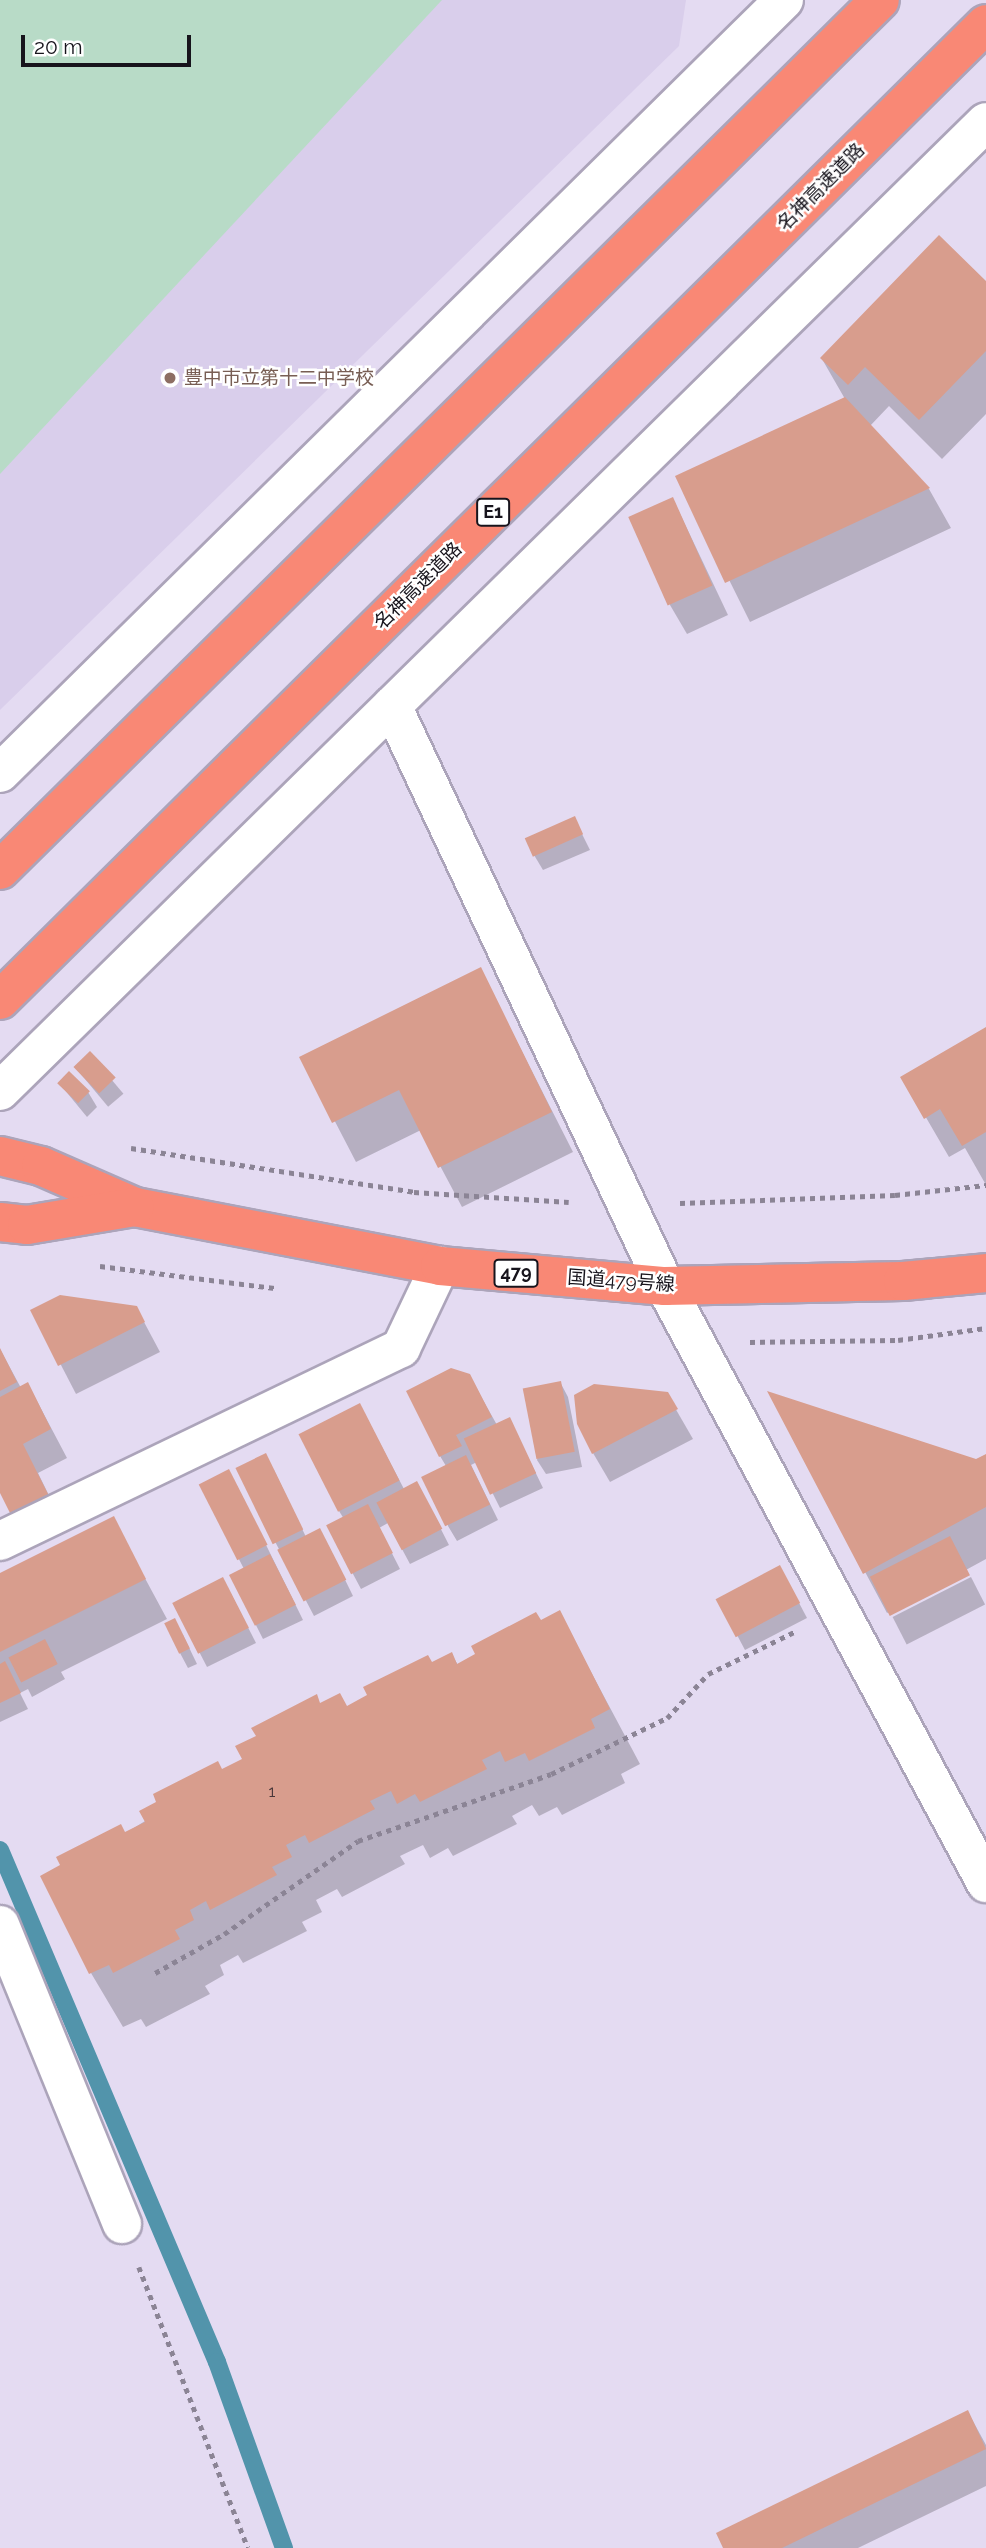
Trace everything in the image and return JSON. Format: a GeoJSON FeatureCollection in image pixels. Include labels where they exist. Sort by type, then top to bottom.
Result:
{"type":"FeatureCollection","features":[{"type":"Feature","properties":{"kind":"highway"},"geometry":{"type":"LineString","coordinates":[[0,870],[880,0]]}},
{"type":"Feature","properties":{"kind":"highway","name":"名神高速道路"},"geometry":{"type":"LineString","coordinates":[[0,1000],[986,24]]}},
{"type":"Feature","properties":{"kind":"highway","name":"国道479号線"},"geometry":{"type":"LineString","coordinates":[[0,1156],[41,1166],[135,1207],[440,1266],[665,1286],[903,1281],[986,1273]]}},
{"type":"Feature","properties":{"kind":"highway","name":"国道479号線"},"geometry":{"type":"LineString","coordinates":[[0,1223],[27,1226],[135,1207]]}},
{"type":"Feature","properties":{"kind":"street"},"geometry":{"type":"LineString","coordinates":[[0,774],[764,8]]}},
{"type":"Feature","properties":{"kind":"street"},"geometry":{"type":"LineString","coordinates":[[0,1091],[986,122]]}},
{"type":"Feature","properties":{"kind":"street"},"geometry":{"type":"LineString","coordinates":[[392,706],[665,1286],[986,1883]]}},
{"type":"Feature","properties":{"kind":"street"},"geometry":{"type":"LineString","coordinates":[[0,1541],[401,1348],[440,1266]]}},
{"type":"Feature","properties":{"kind":"street"},"geometry":{"type":"LineString","coordinates":[[0,1925],[122,2224]]}},
{"type":"Feature","properties":{"kind":"path"},"geometry":{"type":"LineString","coordinates":[[128,1147],[414,1192],[627,1204],[830,1199],[986,1185]]}},
{"type":"Feature","properties":{"kind":"path"},"geometry":{"type":"LineString","coordinates":[[155,1973],[224,1934],[358,1841],[551,1774],[667,1718],[708,1674],[839,1610]]}},
{"type":"Feature","properties":{"kind":"path"},"geometry":{"type":"LineString","coordinates":[[122,2224],[248,2548]]}},
{"type":"Feature","properties":{"kind":"shaded area","name":"豊中市立第十二中学校"},"geometry":{"type":"Polygon","coordinates":[[[0,0],[686,0],[679,46],[0,710],[0,0]]]}},
{"type":"Feature","properties":{"kind":"green space"},"geometry":{"type":"Polygon","coordinates":[[[0,0],[442,0],[0,474],[0,0]]]}},
{"type":"Feature","properties":{"kind":"building"},"geometry":{"type":"Polygon","coordinates":[[[939,235],[986,281],[986,351],[919,420],[865,367],[848,385],[820,358],[939,235]]]}},
{"type":"Feature","properties":{"kind":"building"},"geometry":{"type":"Polygon","coordinates":[[[845,397],[930,488],[725,583],[675,476],[845,397]]]}},
{"type":"Feature","properties":{"kind":"building"},"geometry":{"type":"Polygon","coordinates":[[[673,497],[712,586],[668,606],[628,517],[673,497]]]}},
{"type":"Feature","properties":{"kind":"building"},"geometry":{"type":"Polygon","coordinates":[[[575,816],[583,834],[533,857],[525,838],[575,816]]]}},
{"type":"Feature","properties":{"kind":"building"},"geometry":{"type":"Polygon","coordinates":[[[481,967],[552,1112],[438,1168],[399,1090],[332,1123],[299,1057],[481,967]]]}},
{"type":"Feature","properties":{"kind":"building"},"geometry":{"type":"Polygon","coordinates":[[[986,1027],[986,1132],[962,1146],[940,1109],[924,1119],[900,1077],[986,1027]]]}},
{"type":"Feature","properties":{"kind":"building"},"geometry":{"type":"Polygon","coordinates":[[[90,1051],[116,1078],[99,1094],[73,1067],[90,1051]]]}},
{"type":"Feature","properties":{"kind":"building"},"geometry":{"type":"Polygon","coordinates":[[[69,1071],[90,1091],[78,1103],[57,1083],[69,1071]]]}},
{"type":"Feature","properties":{"kind":"building"},"geometry":{"type":"Polygon","coordinates":[[[60,1295],[137,1306],[145,1322],[58,1366],[30,1310],[60,1295]]]}},
{"type":"Feature","properties":{"kind":"building"},"geometry":{"type":"Polygon","coordinates":[[[0,1348],[17,1382],[0,1391],[0,1348]]]}},
{"type":"Feature","properties":{"kind":"building"},"geometry":{"type":"Polygon","coordinates":[[[451,1368],[470,1374],[492,1417],[456,1435],[462,1446],[439,1457],[406,1391],[451,1368]]]}},
{"type":"Feature","properties":{"kind":"building"},"geometry":{"type":"Polygon","coordinates":[[[561,1381],[575,1452],[536,1459],[523,1388],[561,1381]]]}},
{"type":"Feature","properties":{"kind":"building"},"geometry":{"type":"Polygon","coordinates":[[[28,1382],[51,1429],[23,1444],[49,1496],[11,1515],[0,1493],[0,1397],[28,1382]]]}},
{"type":"Feature","properties":{"kind":"building"},"geometry":{"type":"Polygon","coordinates":[[[594,1384],[668,1392],[678,1409],[592,1454],[577,1424],[574,1395],[594,1384]]]}},
{"type":"Feature","properties":{"kind":"building"},"geometry":{"type":"Polygon","coordinates":[[[767,1391],[976,1459],[986,1454],[986,1507],[863,1574],[767,1391]]]}},
{"type":"Feature","properties":{"kind":"building"},"geometry":{"type":"Polygon","coordinates":[[[360,1403],[399,1481],[338,1512],[299,1434],[360,1403]]]}},
{"type":"Feature","properties":{"kind":"building"},"geometry":{"type":"Polygon","coordinates":[[[510,1417],[536,1473],[490,1495],[464,1439],[510,1417]]]}},
{"type":"Feature","properties":{"kind":"building"},"geometry":{"type":"Polygon","coordinates":[[[266,1453],[303,1529],[273,1544],[235,1468],[266,1453]]]}},
{"type":"Feature","properties":{"kind":"building"},"geometry":{"type":"Polygon","coordinates":[[[466,1455],[490,1504],[445,1526],[421,1477],[466,1455]]]}},
{"type":"Feature","properties":{"kind":"building"},"geometry":{"type":"Polygon","coordinates":[[[229,1469],[268,1545],[237,1560],[199,1484],[229,1469]]]}},
{"type":"Feature","properties":{"kind":"building"},"geometry":{"type":"Polygon","coordinates":[[[417,1481],[442,1529],[402,1550],[376,1503],[417,1481]]]}},
{"type":"Feature","properties":{"kind":"building"},"geometry":{"type":"Polygon","coordinates":[[[368,1504],[393,1553],[351,1574],[326,1525],[368,1504]]]}},
{"type":"Feature","properties":{"kind":"building"},"geometry":{"type":"Polygon","coordinates":[[[114,1516],[146,1579],[0,1652],[0,1573],[114,1516]]]}},
{"type":"Feature","properties":{"kind":"building"},"geometry":{"type":"Polygon","coordinates":[[[320,1528],[346,1580],[304,1601],[277,1550],[320,1528]]]}},
{"type":"Feature","properties":{"kind":"building"},"geometry":{"type":"Polygon","coordinates":[[[950,1536],[970,1575],[890,1616],[870,1577],[950,1536]]]}},
{"type":"Feature","properties":{"kind":"building"},"geometry":{"type":"Polygon","coordinates":[[[270,1554],[296,1605],[255,1626],[229,1575],[270,1554]]]}},
{"type":"Feature","properties":{"kind":"building"},"geometry":{"type":"Polygon","coordinates":[[[780,1565],[800,1603],[736,1637],[716,1599],[780,1565]]]}},
{"type":"Feature","properties":{"kind":"building"},"geometry":{"type":"Polygon","coordinates":[[[223,1577],[249,1628],[198,1654],[172,1603],[223,1577]]]}},
{"type":"Feature","properties":{"kind":"building"},"geometry":{"type":"Polygon","coordinates":[[[560,1610],[610,1709],[591,1719],[595,1728],[529,1761],[525,1753],[505,1762],[500,1751],[482,1760],[487,1769],[420,1802],[415,1794],[397,1804],[391,1791],[370,1801],[375,1809],[309,1843],[305,1835],[286,1845],[292,1857],[272,1867],[277,1875],[210,1910],[206,1901],[190,1910],[194,1920],[175,1930],[180,1939],[113,1973],[109,1965],[89,1974],[40,1876],[60,1865],[56,1857],[121,1824],[125,1832],[145,1822],[139,1811],[156,1802],[153,1794],[218,1761],[222,1769],[242,1759],[235,1746],[256,1736],[251,1728],[317,1694],[320,1703],[340,1693],[347,1706],[367,1695],[363,1687],[428,1655],[432,1662],[452,1652],[457,1664],[475,1654],[471,1646],[536,1612],[541,1620],[560,1610]]]}},
{"type":"Feature","properties":{"kind":"building"},"geometry":{"type":"Polygon","coordinates":[[[175,1618],[190,1649],[179,1654],[164,1623],[175,1618]]]}},
{"type":"Feature","properties":{"kind":"building"},"geometry":{"type":"Polygon","coordinates":[[[45,1639],[58,1664],[21,1683],[8,1658],[45,1639]]]}},
{"type":"Feature","properties":{"kind":"building"},"geometry":{"type":"Polygon","coordinates":[[[5,1661],[21,1693],[0,1703],[0,1664],[5,1661]]]}},
{"type":"Feature","properties":{"kind":"building"},"geometry":{"type":"Polygon","coordinates":[[[968,2410],[986,2449],[782,2548],[723,2548],[716,2533],[968,2410]]]}},
{"type":"Feature","properties":{"kind":"waterway"},"geometry":{"type":"LineString","coordinates":[[0,1850],[217,2362],[284,2548]]}},
{"type":"Feature","properties":{"kind":"place","name":"豊中市立第十二中学校"},"geometry":{"type":"Point","coordinates":[170,378]}}]}
